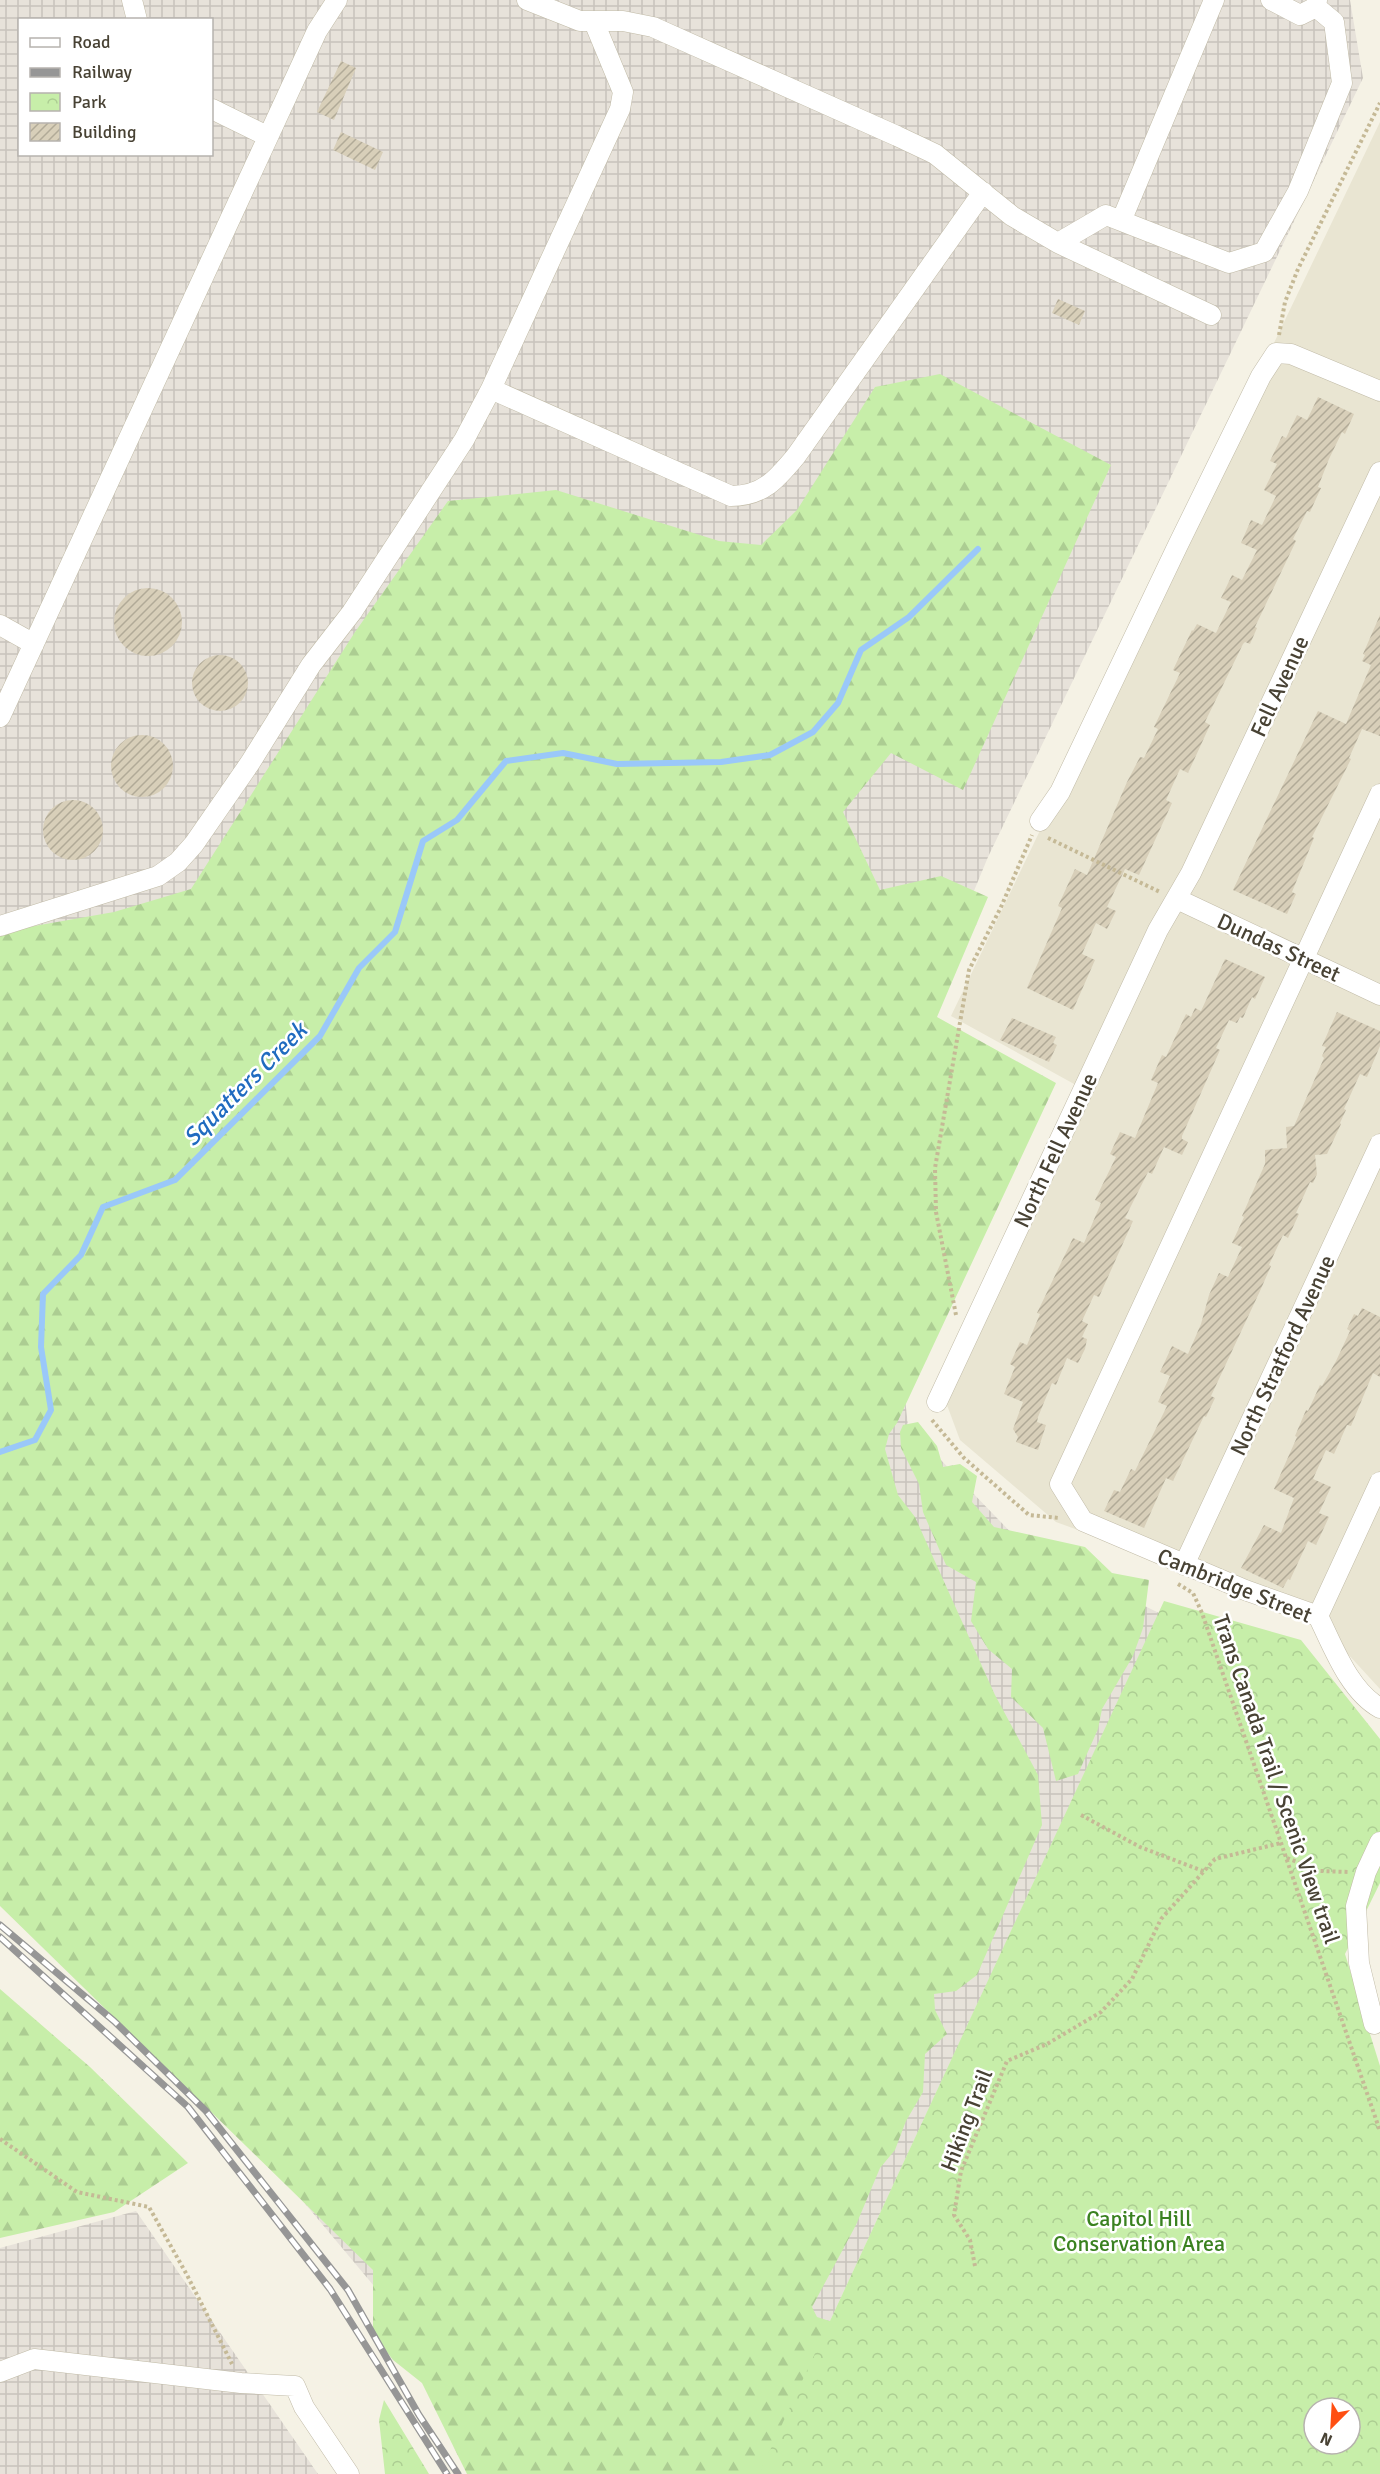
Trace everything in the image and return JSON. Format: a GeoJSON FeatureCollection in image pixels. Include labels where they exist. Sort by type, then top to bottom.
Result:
{"type":"FeatureCollection","features":[{"type":"Feature","properties":{"kind":"street"},"geometry":{"type":"LineString","coordinates":[[132,0],[136,18]]}},
{"type":"Feature","properties":{"kind":"street"},"geometry":{"type":"LineString","coordinates":[[0,717],[267,136],[317,31],[337,0]]}},
{"type":"Feature","properties":{"kind":"street"},"geometry":{"type":"LineString","coordinates":[[527,0],[559,6],[580,21],[623,21],[663,32],[935,154],[1012,216],[1058,243],[1210,315]]}},
{"type":"Feature","properties":{"kind":"street"},"geometry":{"type":"LineString","coordinates":[[1122,219],[1214,0]]}},
{"type":"Feature","properties":{"kind":"street"},"geometry":{"type":"LineString","coordinates":[[1058,243],[1106,215],[1122,219],[1229,263],[1264,252],[1298,191],[1342,83],[1335,22],[1317,4],[1300,15],[1271,0]]}},
{"type":"Feature","properties":{"kind":"street"},"geometry":{"type":"LineString","coordinates":[[0,926],[158,876],[178,862],[194,844],[250,763],[310,665],[352,612],[464,440],[491,389],[620,109],[623,92],[594,22]]}},
{"type":"Feature","properties":{"kind":"street"},"geometry":{"type":"LineString","coordinates":[[213,109],[267,136]]}},
{"type":"Feature","properties":{"kind":"street"},"geometry":{"type":"LineString","coordinates":[[491,389],[731,496],[745,496],[762,491],[774,483],[796,456],[983,192]]}},
{"type":"Feature","properties":{"kind":"street"},"geometry":{"type":"LineString","coordinates":[[1040,821],[1060,792],[1178,544],[1261,376],[1276,353],[1291,354],[1380,391]]}},
{"type":"Feature","properties":{"kind":"street","name":"Fell Avenue"},"geometry":{"type":"LineString","coordinates":[[1171,897],[1380,472]]}},
{"type":"Feature","properties":{"kind":"street"},"geometry":{"type":"LineString","coordinates":[[0,625],[34,644]]}},
{"type":"Feature","properties":{"kind":"street"},"geometry":{"type":"LineString","coordinates":[[1083,1521],[1060,1484],[1380,794]]}},
{"type":"Feature","properties":{"kind":"street","name":"Dundas Street"},"geometry":{"type":"LineString","coordinates":[[1171,897],[1380,995]]}},
{"type":"Feature","properties":{"kind":"street","name":"North Fell Avenue"},"geometry":{"type":"LineString","coordinates":[[934,1410],[1158,930],[1171,897]]}},
{"type":"Feature","properties":{"kind":"street","name":"North Stratford Avenue"},"geometry":{"type":"LineString","coordinates":[[1184,1565],[1380,1144]]}},
{"type":"Feature","properties":{"kind":"street"},"geometry":{"type":"LineString","coordinates":[[1318,1616],[1380,1482]]}},
{"type":"Feature","properties":{"kind":"street","name":"Cambridge Street"},"geometry":{"type":"LineString","coordinates":[[1083,1521],[1184,1565],[1318,1616],[1345,1672],[1373,1705],[1380,1708]]}},
{"type":"Feature","properties":{"kind":"street"},"geometry":{"type":"LineString","coordinates":[[1374,2024],[1358,1957],[1356,1906],[1366,1872],[1380,1842]]}},
{"type":"Feature","properties":{"kind":"street"},"geometry":{"type":"LineString","coordinates":[[0,2372],[34,2359],[241,2383],[295,2386],[304,2407],[349,2474]]}},
{"type":"Feature","properties":{"kind":"path"},"geometry":{"type":"LineString","coordinates":[[1276,353],[1285,302],[1380,103]]}},
{"type":"Feature","properties":{"kind":"path"},"geometry":{"type":"LineString","coordinates":[[1040,821],[1047,838],[1171,897]]}},
{"type":"Feature","properties":{"kind":"path"},"geometry":{"type":"LineString","coordinates":[[958,1324],[936,1212],[935,1168],[969,969],[1001,907],[1024,849],[1040,821]]}},
{"type":"Feature","properties":{"kind":"path"},"geometry":{"type":"LineString","coordinates":[[934,1410],[964,1458],[1029,1515],[1083,1521]]}},
{"type":"Feature","properties":{"kind":"path","name":"Trans Canada Trail / Scenic View trail"},"geometry":{"type":"LineString","coordinates":[[1170,1580],[1193,1593],[1202,1612],[1380,2131]]}},
{"type":"Feature","properties":{"kind":"path"},"geometry":{"type":"LineString","coordinates":[[1081,1815],[1140,1847],[1203,1871]]}},
{"type":"Feature","properties":{"kind":"path","name":"Hiking Trail"},"geometry":{"type":"LineString","coordinates":[[975,2266],[970,2240],[954,2216],[961,2171],[1007,2061],[1047,2044],[1101,2013],[1132,1978],[1161,1919],[1215,1859],[1281,1843]]}},
{"type":"Feature","properties":{"kind":"path"},"geometry":{"type":"LineString","coordinates":[[1286,1858],[1320,1871],[1366,1872]]}},
{"type":"Feature","properties":{"kind":"path"},"geometry":{"type":"LineString","coordinates":[[0,2139],[77,2192],[149,2207],[187,2275],[241,2383]]}},
{"type":"Feature","properties":{"kind":"shaded area"},"geometry":{"type":"Polygon","coordinates":[[[0,0],[1350,0],[1363,78],[988,857],[911,1043],[890,1258],[908,1426],[1025,1547],[1159,1613],[759,2474],[384,2298],[153,2022],[0,1889],[0,0]]]}},
{"type":"Feature","properties":{"kind":"shaded area"},"geometry":{"type":"Polygon","coordinates":[[[1380,122],[1380,1689],[1312,1615],[1056,1522],[960,1440],[941,1389],[1085,1090],[951,1016],[1380,122]]]}},
{"type":"Feature","properties":{"kind":"shaded area"},"geometry":{"type":"Polygon","coordinates":[[[136,2211],[318,2474],[0,2474],[0,2248],[136,2211]]]}},
{"type":"Feature","properties":{"kind":"green space"},"geometry":{"type":"Polygon","coordinates":[[[940,374],[1111,465],[963,790],[891,753],[843,812],[880,890],[941,876],[988,897],[937,1017],[1056,1083],[897,1423],[889,1434],[885,1449],[898,1495],[915,1517],[995,1695],[1038,1775],[1042,1825],[977,1975],[956,1991],[934,1994],[935,2010],[947,2034],[925,2054],[923,2092],[906,2121],[895,2150],[880,2168],[856,2225],[812,2307],[817,2317],[839,2324],[993,2474],[467,2474],[422,2383],[393,2360],[373,2334],[373,2270],[0,1906],[0,932],[114,912],[191,889],[355,632],[448,501],[556,490],[719,541],[761,545],[797,510],[875,387],[940,374]]]}},
{"type":"Feature","properties":{"kind":"green space"},"geometry":{"type":"Polygon","coordinates":[[[918,1422],[937,1446],[943,1467],[960,1464],[977,1476],[972,1502],[994,1527],[1085,1547],[1112,1573],[1149,1580],[1143,1628],[1133,1656],[1102,1709],[1098,1729],[1078,1774],[1056,1781],[1043,1728],[1011,1697],[1012,1669],[988,1649],[971,1621],[976,1582],[946,1565],[923,1512],[919,1484],[901,1448],[900,1432],[903,1425],[918,1422]]]}},
{"type":"Feature","properties":{"kind":"green space","name":"Capitol Hill Conservation Area"},"geometry":{"type":"Polygon","coordinates":[[[1164,1601],[1301,1640],[1380,1739],[1380,1883],[1345,1954],[1380,2066],[1380,2474],[759,2474],[1164,1601]]]}},
{"type":"Feature","properties":{"kind":"green space"},"geometry":{"type":"Polygon","coordinates":[[[0,1989],[90,2067],[188,2163],[114,2212],[0,2238],[0,1989]]]}},
{"type":"Feature","properties":{"kind":"green space"},"geometry":{"type":"Polygon","coordinates":[[[384,2400],[429,2474],[385,2474],[379,2420],[384,2400]]]}},
{"type":"Feature","properties":{"kind":"building"},"geometry":{"type":"Polygon","coordinates":[[[341,61],[356,68],[334,120],[317,112],[341,61]]]}},
{"type":"Feature","properties":{"kind":"building"},"geometry":{"type":"Polygon","coordinates":[[[341,132],[383,152],[375,170],[333,150],[341,132]]]}},
{"type":"Feature","properties":{"kind":"building"},"geometry":{"type":"Polygon","coordinates":[[[1058,299],[1085,311],[1079,325],[1052,313],[1058,299]]]}},
{"type":"Feature","properties":{"kind":"building"},"geometry":{"type":"Polygon","coordinates":[[[1318,397],[1354,414],[1345,434],[1342,432],[1329,459],[1318,487],[1321,488],[1310,512],[1307,511],[1293,539],[1296,541],[1255,627],[1257,628],[1250,644],[1245,642],[1243,644],[1205,722],[1210,725],[1188,773],[1180,769],[1166,800],[1172,803],[1139,875],[1125,869],[1107,907],[1116,911],[1107,929],[1096,923],[1082,954],[1095,960],[1073,1010],[1027,988],[1062,908],[1058,906],[1075,869],[1087,875],[1127,782],[1140,757],[1144,758],[1158,729],[1154,727],[1180,673],[1173,670],[1192,630],[1197,624],[1216,633],[1231,602],[1221,598],[1232,575],[1242,580],[1257,550],[1241,543],[1251,520],[1262,525],[1276,496],[1264,490],[1277,464],[1270,461],[1282,436],[1286,438],[1297,415],[1307,420],[1318,397]]]}},
{"type":"Feature","properties":{"kind":"building"},"geometry":{"type":"Polygon","coordinates":[[[148,588],[161,591],[172,598],[179,609],[182,622],[179,635],[172,646],[161,653],[148,656],[135,653],[124,646],[117,635],[114,622],[117,609],[124,598],[135,591],[148,588]]]}},
{"type":"Feature","properties":{"kind":"building"},"geometry":{"type":"Polygon","coordinates":[[[1380,615],[1380,736],[1362,729],[1349,758],[1351,759],[1312,837],[1314,838],[1292,892],[1296,894],[1287,914],[1233,890],[1318,711],[1346,724],[1371,665],[1362,661],[1365,655],[1363,654],[1380,615]]]}},
{"type":"Feature","properties":{"kind":"building"},"geometry":{"type":"Polygon","coordinates":[[[220,655],[231,657],[240,663],[246,672],[248,683],[246,694],[240,703],[231,709],[220,711],[209,709],[200,703],[194,694],[192,683],[194,672],[200,663],[209,657],[220,655]]]}},
{"type":"Feature","properties":{"kind":"building"},"geometry":{"type":"Polygon","coordinates":[[[142,735],[164,744],[173,766],[164,788],[142,797],[120,788],[111,766],[120,744],[142,735]]]}},
{"type":"Feature","properties":{"kind":"building"},"geometry":{"type":"Polygon","coordinates":[[[73,800],[90,805],[98,813],[103,830],[98,847],[90,855],[73,860],[56,855],[48,847],[43,830],[48,813],[56,805],[73,800]]]}},
{"type":"Feature","properties":{"kind":"building"},"geometry":{"type":"Polygon","coordinates":[[[1225,959],[1265,977],[1255,999],[1252,997],[1243,1018],[1240,1017],[1237,1023],[1229,1020],[1216,1048],[1220,1050],[1182,1136],[1182,1139],[1188,1142],[1182,1155],[1164,1147],[1152,1174],[1148,1172],[1125,1218],[1133,1221],[1099,1297],[1094,1295],[1082,1321],[1088,1324],[1082,1337],[1087,1339],[1085,1349],[1078,1363],[1067,1358],[1056,1385],[1052,1383],[1038,1417],[1037,1422],[1046,1425],[1038,1450],[1016,1442],[1018,1437],[1013,1429],[1023,1402],[1004,1394],[1015,1367],[1010,1364],[1020,1342],[1027,1345],[1040,1314],[1037,1313],[1073,1238],[1084,1243],[1101,1203],[1095,1200],[1116,1157],[1110,1154],[1120,1132],[1135,1138],[1158,1083],[1151,1080],[1162,1055],[1166,1057],[1186,1014],[1191,1017],[1195,1008],[1201,1011],[1225,959]]]}},
{"type":"Feature","properties":{"kind":"building"},"geometry":{"type":"Polygon","coordinates":[[[1337,1012],[1380,1031],[1380,1046],[1367,1077],[1360,1074],[1327,1154],[1315,1155],[1317,1174],[1313,1183],[1310,1182],[1288,1238],[1283,1235],[1269,1265],[1271,1266],[1260,1291],[1211,1396],[1215,1398],[1173,1481],[1166,1478],[1144,1528],[1104,1511],[1114,1490],[1120,1492],[1131,1469],[1135,1471],[1167,1406],[1158,1402],[1170,1376],[1160,1372],[1172,1346],[1188,1354],[1219,1273],[1228,1277],[1242,1247],[1232,1243],[1265,1164],[1265,1150],[1287,1148],[1286,1127],[1294,1126],[1324,1058],[1322,1056],[1326,1047],[1322,1046],[1337,1012]]]}},
{"type":"Feature","properties":{"kind":"building"},"geometry":{"type":"Polygon","coordinates":[[[1012,1018],[1056,1037],[1053,1043],[1057,1045],[1049,1062],[1000,1040],[1012,1018]]]}},
{"type":"Feature","properties":{"kind":"building"},"geometry":{"type":"Polygon","coordinates":[[[1362,1308],[1380,1317],[1380,1377],[1373,1373],[1351,1426],[1347,1425],[1334,1454],[1326,1450],[1313,1479],[1331,1487],[1319,1513],[1329,1517],[1316,1545],[1308,1541],[1290,1580],[1288,1579],[1283,1588],[1241,1568],[1264,1525],[1281,1533],[1294,1498],[1274,1489],[1306,1410],[1308,1411],[1320,1385],[1322,1386],[1336,1361],[1350,1331],[1347,1329],[1354,1314],[1358,1316],[1362,1308]]]}},
{"type":"Feature","properties":{"kind":"waterway","name":"Squatters Creek"},"geometry":{"type":"LineString","coordinates":[[0,1452],[35,1440],[51,1410],[41,1347],[43,1294],[81,1255],[103,1207],[175,1180],[320,1036],[359,968],[395,932],[423,841],[457,820],[506,761],[563,753],[617,764],[721,762],[770,755],[813,732],[838,703],[861,650],[909,617],[978,549]]}},
{"type":"Feature","properties":{"kind":"railway"},"geometry":{"type":"LineString","coordinates":[[0,1925],[114,2021],[206,2111],[348,2290],[419,2415],[458,2474]]}},
{"type":"Feature","properties":{"kind":"railway"},"geometry":{"type":"LineString","coordinates":[[0,1937],[188,2107],[330,2289],[447,2474]]}}]}
